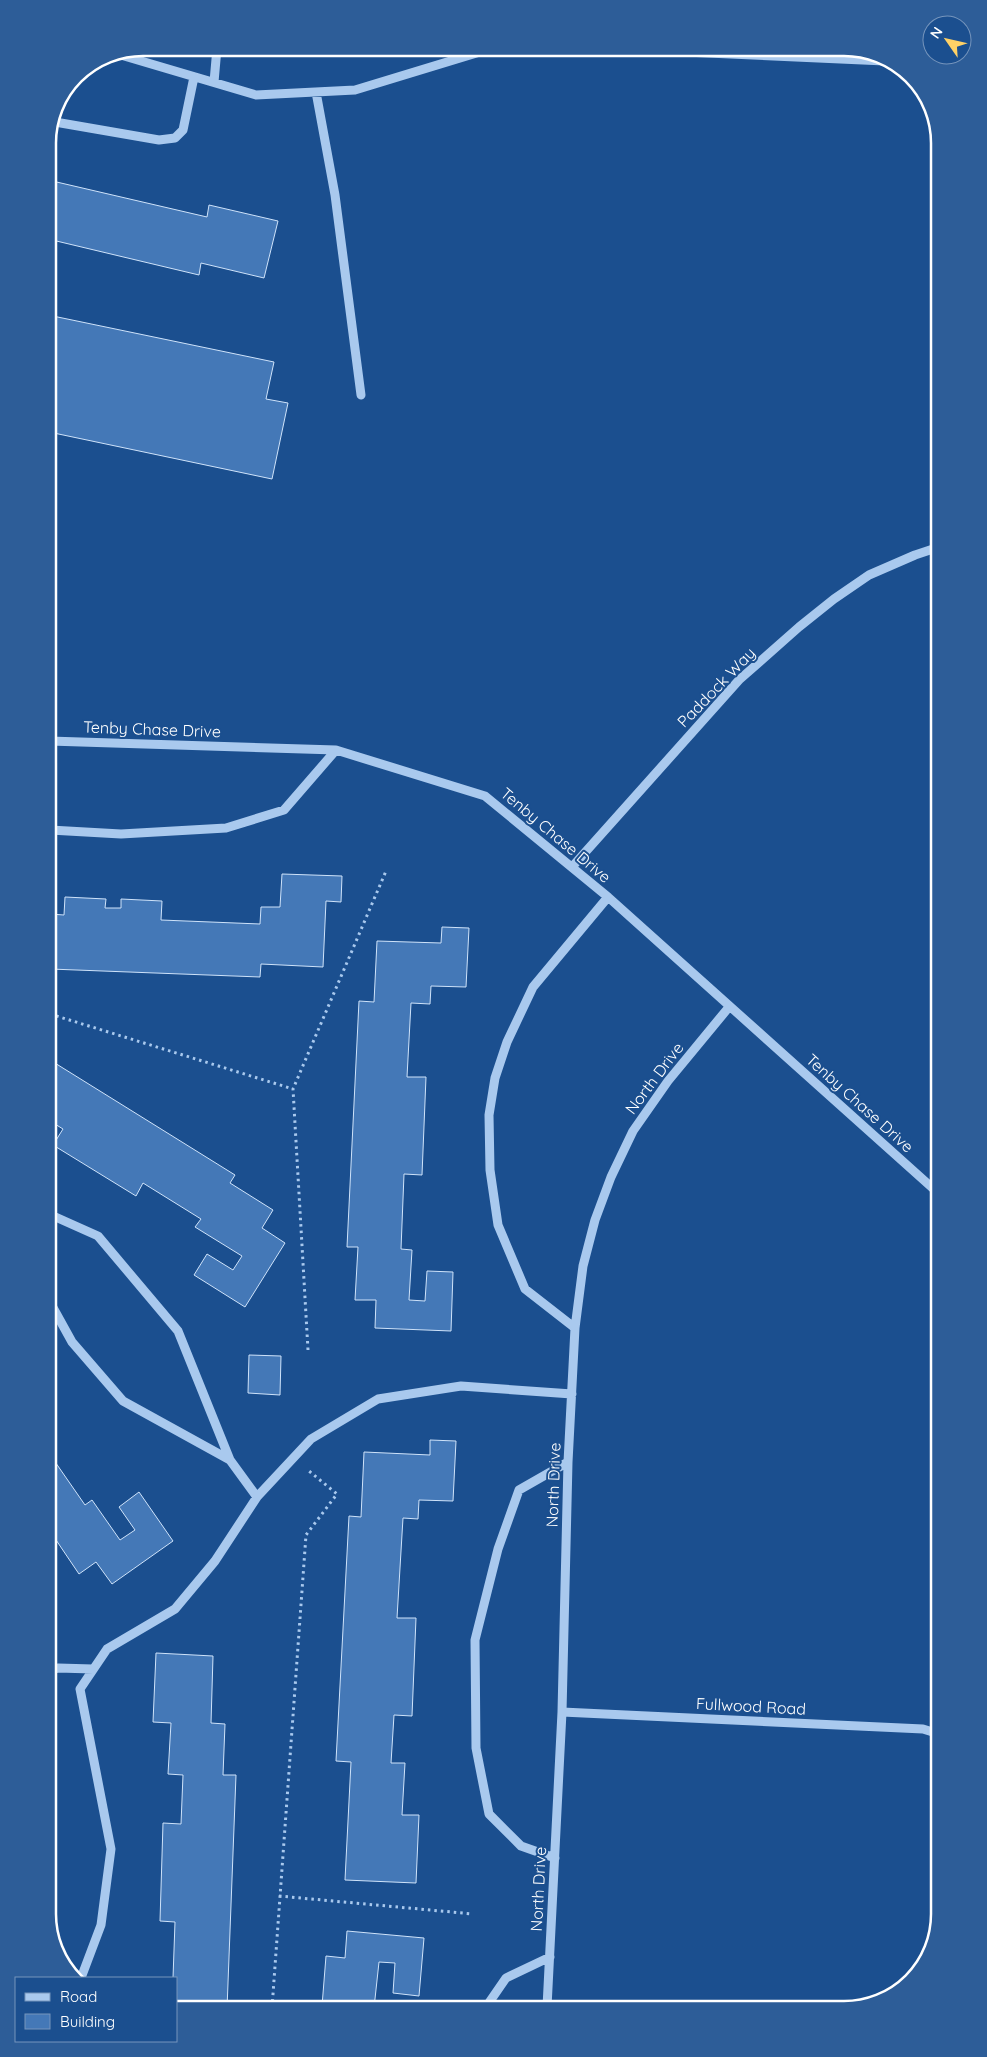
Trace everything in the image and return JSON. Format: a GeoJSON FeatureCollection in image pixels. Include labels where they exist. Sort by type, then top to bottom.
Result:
{"type":"FeatureCollection","features":[{"type":"Feature","properties":{"kind":"street"},"geometry":{"type":"LineString","coordinates":[[214,82],[216,56]]}},
{"type":"Feature","properties":{"kind":"street"},"geometry":{"type":"LineString","coordinates":[[130,58],[256,95],[355,90],[467,56]]}},
{"type":"Feature","properties":{"kind":"street"},"geometry":{"type":"LineString","coordinates":[[773,56],[870,60]]}},
{"type":"Feature","properties":{"kind":"street"},"geometry":{"type":"LineString","coordinates":[[59,123],[159,140],[175,138],[183,130],[194,77]]}},
{"type":"Feature","properties":{"kind":"street"},"geometry":{"type":"LineString","coordinates":[[316,92],[335,195],[361,395]]}},
{"type":"Feature","properties":{"kind":"street","name":"Paddock Way"},"geometry":{"type":"LineString","coordinates":[[572,866],[739,680],[799,627],[834,599],[869,575],[931,550]]}},
{"type":"Feature","properties":{"kind":"street","name":"Tenby Chase Drive"},"geometry":{"type":"LineString","coordinates":[[56,741],[336,750],[485,796],[608,897],[931,1187]]}},
{"type":"Feature","properties":{"kind":"street"},"geometry":{"type":"LineString","coordinates":[[56,830],[122,834],[226,828],[284,810],[336,750]]}},
{"type":"Feature","properties":{"kind":"street"},"geometry":{"type":"LineString","coordinates":[[576,1328],[525,1289],[498,1225],[490,1170],[489,1114],[495,1078],[507,1042],[533,987],[608,897]]}},
{"type":"Feature","properties":{"kind":"street","name":"North Drive"},"geometry":{"type":"LineString","coordinates":[[547,2001],[562,1712],[568,1462],[576,1328],[582,1266],[595,1220],[614,1169],[638,1124],[668,1081],[729,1007]]}},
{"type":"Feature","properties":{"kind":"street"},"geometry":{"type":"LineString","coordinates":[[56,1218],[98,1236],[178,1331],[230,1460],[257,1497]]}},
{"type":"Feature","properties":{"kind":"street"},"geometry":{"type":"LineString","coordinates":[[56,1313],[72,1342],[123,1401],[230,1460]]}},
{"type":"Feature","properties":{"kind":"street"},"geometry":{"type":"LineString","coordinates":[[82,1975],[101,1925],[111,1849],[80,1689],[107,1649],[175,1609],[214,1561],[257,1497],[293,1458],[311,1440],[378,1399],[461,1386],[572,1394]]}},
{"type":"Feature","properties":{"kind":"street"},"geometry":{"type":"LineString","coordinates":[[555,1858],[521,1846],[489,1814],[476,1748],[476,1640],[498,1549],[519,1490],[568,1462]]}},
{"type":"Feature","properties":{"kind":"street"},"geometry":{"type":"LineString","coordinates":[[56,1669],[94,1669]]}},
{"type":"Feature","properties":{"kind":"street","name":"Fullwood Road"},"geometry":{"type":"LineString","coordinates":[[562,1712],[923,1730],[931,1732]]}},
{"type":"Feature","properties":{"kind":"street"},"geometry":{"type":"LineString","coordinates":[[490,2001],[506,1978],[550,1957]]}},
{"type":"Feature","properties":{"kind":"path"},"geometry":{"type":"LineString","coordinates":[[308,1350],[293,1090],[386,871]]}},
{"type":"Feature","properties":{"kind":"path"},"geometry":{"type":"LineString","coordinates":[[56,1016],[293,1090]]}},
{"type":"Feature","properties":{"kind":"path"},"geometry":{"type":"LineString","coordinates":[[272,2001],[306,1535],[337,1494],[293,1458]]}},
{"type":"Feature","properties":{"kind":"path"},"geometry":{"type":"LineString","coordinates":[[279,1896],[472,1914]]}},
{"type":"Feature","properties":{"kind":"building"},"geometry":{"type":"Polygon","coordinates":[[[56,182],[207,217],[209,205],[278,221],[264,278],[201,263],[199,275],[56,241],[56,182]]]}},
{"type":"Feature","properties":{"kind":"building"},"geometry":{"type":"Polygon","coordinates":[[[56,317],[274,362],[266,399],[288,403],[272,479],[56,433],[56,317]]]}},
{"type":"Feature","properties":{"kind":"building"},"geometry":{"type":"Polygon","coordinates":[[[282,874],[342,876],[341,902],[326,901],[323,967],[261,964],[260,977],[56,969],[56,914],[64,915],[65,897],[106,899],[105,908],[121,908],[121,899],[162,901],[161,920],[260,924],[261,907],[280,907],[282,874]]]}},
{"type":"Feature","properties":{"kind":"building"},"geometry":{"type":"Polygon","coordinates":[[[442,927],[469,928],[466,987],[431,986],[430,1004],[411,1003],[407,1077],[426,1077],[422,1175],[404,1174],[401,1249],[412,1250],[409,1300],[425,1301],[427,1271],[453,1272],[451,1331],[375,1328],[376,1300],[355,1300],[358,1247],[347,1247],[359,1001],[374,1002],[377,941],[441,943],[442,927]]]}},
{"type":"Feature","properties":{"kind":"building"},"geometry":{"type":"Polygon","coordinates":[[[56,1064],[235,1175],[230,1183],[273,1210],[262,1228],[285,1243],[245,1307],[194,1275],[207,1254],[233,1270],[242,1256],[195,1227],[201,1219],[143,1183],[136,1196],[56,1147],[56,1140],[63,1129],[56,1125],[56,1064]]]}},
{"type":"Feature","properties":{"kind":"building"},"geometry":{"type":"Polygon","coordinates":[[[249,1355],[281,1356],[280,1395],[248,1393],[249,1355]]]}},
{"type":"Feature","properties":{"kind":"building"},"geometry":{"type":"Polygon","coordinates":[[[430,1440],[456,1441],[453,1501],[419,1500],[418,1519],[403,1518],[397,1618],[416,1618],[412,1716],[394,1715],[391,1763],[405,1763],[402,1815],[419,1815],[416,1883],[345,1880],[351,1762],[336,1761],[349,1516],[361,1517],[364,1452],[430,1455],[430,1440]]]}},
{"type":"Feature","properties":{"kind":"building"},"geometry":{"type":"Polygon","coordinates":[[[56,1463],[85,1505],[92,1500],[120,1540],[135,1530],[119,1507],[139,1492],[173,1541],[112,1584],[96,1562],[79,1574],[56,1540],[56,1463]]]}},
{"type":"Feature","properties":{"kind":"building"},"geometry":{"type":"Polygon","coordinates":[[[156,1653],[213,1656],[211,1723],[225,1724],[223,1775],[236,1775],[227,2001],[178,2001],[178,1977],[173,1977],[175,1922],[160,1921],[163,1823],[181,1824],[183,1775],[168,1774],[171,1723],[153,1722],[156,1653]]]}},
{"type":"Feature","properties":{"kind":"building"},"geometry":{"type":"Polygon","coordinates":[[[347,1931],[424,1938],[419,1996],[393,1993],[395,1963],[379,1962],[375,2001],[322,2001],[326,1956],[345,1958],[347,1931]]]}}]}
